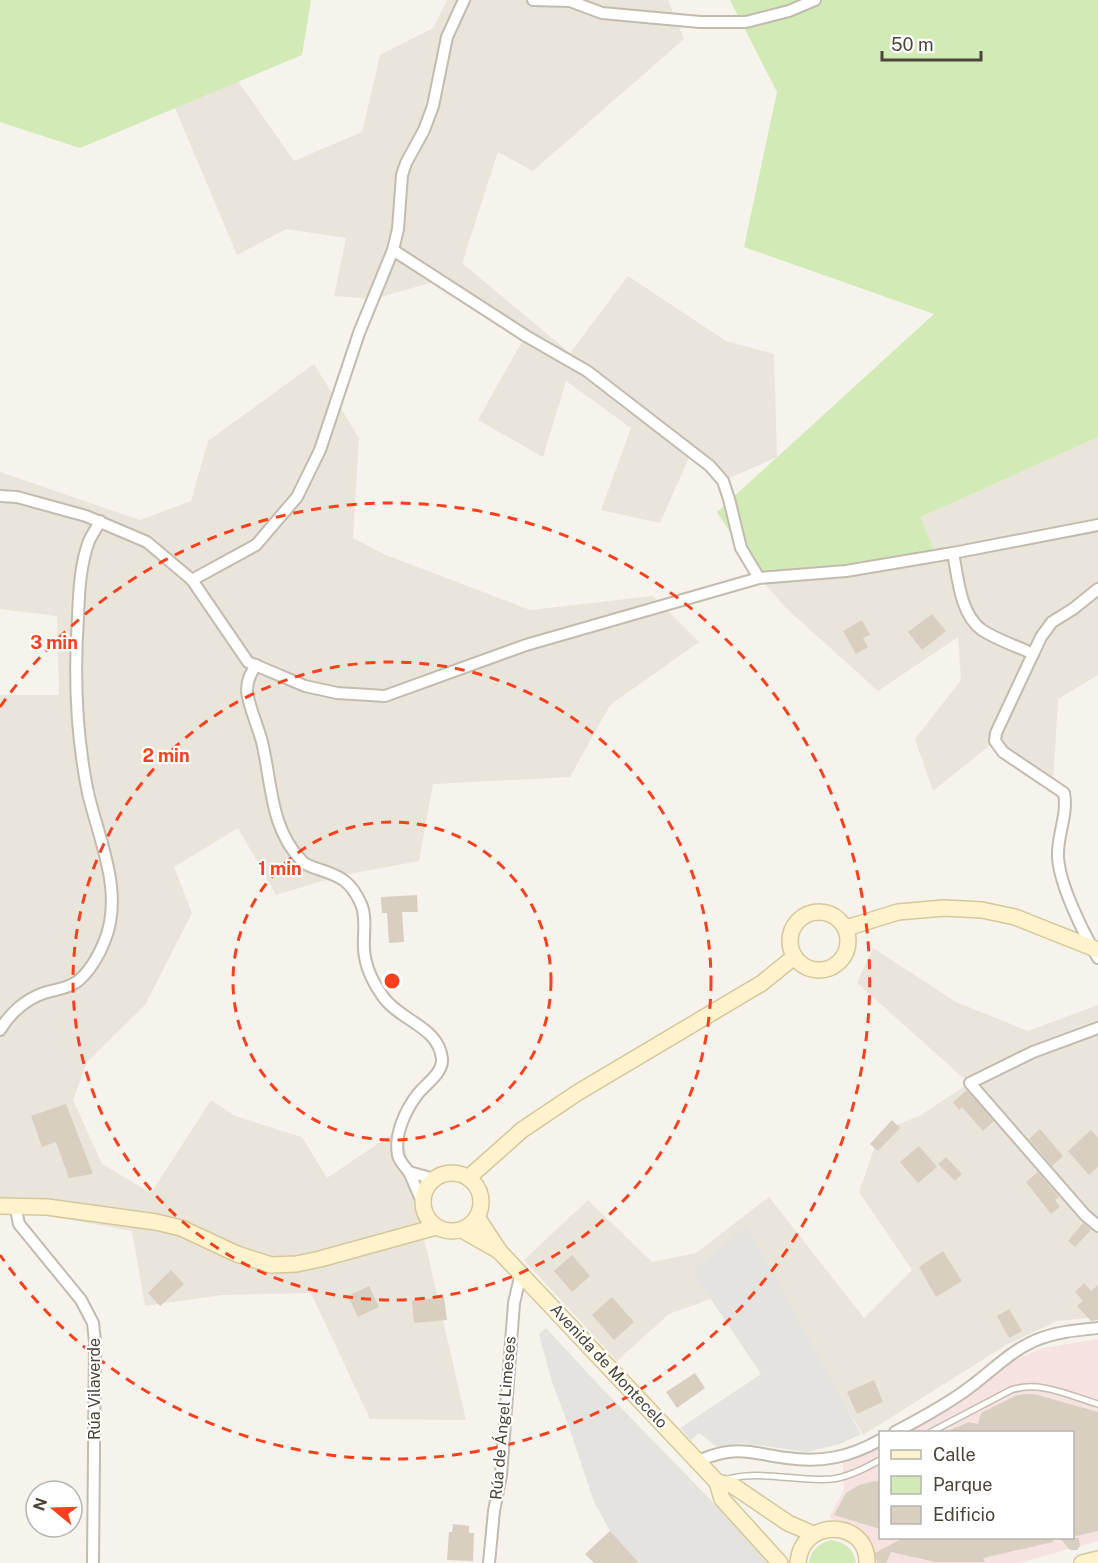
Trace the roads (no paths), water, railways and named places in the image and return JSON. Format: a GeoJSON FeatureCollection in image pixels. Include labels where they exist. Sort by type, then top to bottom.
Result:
{"type":"FeatureCollection","features":[{"type":"Feature","properties":{"kind":"street"},"geometry":{"type":"LineString","coordinates":[[192,580],[256,545],[297,497],[320,450],[359,333],[393,250],[398,229],[402,176],[406,162],[424,130],[433,106],[447,37],[464,0]]}},
{"type":"Feature","properties":{"kind":"street"},"geometry":{"type":"LineString","coordinates":[[533,0],[570,1],[602,13],[700,22],[746,22],[789,11],[815,0]]}},
{"type":"Feature","properties":{"kind":"street"},"geometry":{"type":"LineString","coordinates":[[393,250],[526,336],[587,371],[710,466],[723,481],[741,548],[759,578]]}},
{"type":"Feature","properties":{"kind":"street"},"geometry":{"type":"LineString","coordinates":[[0,496],[17,498],[86,516],[147,542],[192,580],[248,662],[305,686],[337,693],[385,696],[526,645],[759,578],[846,571],[1098,525]]}},
{"type":"Feature","properties":{"kind":"street"},"geometry":{"type":"LineString","coordinates":[[0,1030],[27,1001],[44,993],[64,989],[79,980],[94,963],[106,937],[112,908],[111,883],[88,792],[76,704],[75,650],[79,586],[89,541],[100,521]]}},
{"type":"Feature","properties":{"kind":"street"},"geometry":{"type":"LineString","coordinates":[[953,553],[966,611],[974,622],[983,631],[1033,654]]}},
{"type":"Feature","properties":{"kind":"street"},"geometry":{"type":"LineString","coordinates":[[1096,952],[1060,874],[1058,853],[1066,805],[1064,793],[1003,752],[995,741],[996,733],[1041,637],[1052,622],[1098,589]]}},
{"type":"Feature","properties":{"kind":"street"},"geometry":{"type":"LineString","coordinates":[[256,665],[250,675],[247,692],[262,743],[275,814],[283,835],[303,862],[339,876],[350,885],[362,906],[364,949],[367,969],[372,980],[386,1001],[423,1028],[439,1047],[442,1061],[436,1075],[418,1093],[409,1107],[398,1139],[398,1154],[401,1163],[408,1172],[428,1216],[453,1232],[468,1227],[477,1217],[480,1210],[480,1196],[474,1182],[468,1178],[451,1173],[434,1179],[408,1172]]}},
{"type":"Feature","properties":{"kind":"street"},"geometry":{"type":"LineString","coordinates":[[846,928],[898,912],[944,908],[982,910],[1015,917],[1096,952]]}},
{"type":"Feature","properties":{"kind":"street"},"geometry":{"type":"LineString","coordinates":[[824,912],[832,915],[846,928],[849,938],[848,948],[838,964],[819,971],[809,969],[794,957],[790,948],[790,939],[798,921],[805,915],[824,912]]}},
{"type":"Feature","properties":{"kind":"street"},"geometry":{"type":"LineString","coordinates":[[468,1178],[522,1130],[577,1093],[762,983],[794,957]]}},
{"type":"Feature","properties":{"kind":"street"},"geometry":{"type":"LineString","coordinates":[[1098,1028],[1033,1052],[970,1083],[1077,1206],[1098,1226]]}},
{"type":"Feature","properties":{"kind":"street"},"geometry":{"type":"LineString","coordinates":[[428,1216],[424,1194],[434,1179]]}},
{"type":"Feature","properties":{"kind":"street"},"geometry":{"type":"LineString","coordinates":[[8,1206],[126,1217],[181,1228],[237,1254],[271,1264],[296,1264],[320,1259],[409,1235],[428,1216]]}},
{"type":"Feature","properties":{"kind":"street","name":"Rúa Vilaverde"},"geometry":{"type":"LineString","coordinates":[[8,1206],[19,1224],[81,1300],[93,1323],[95,1342],[93,1563]]}},
{"type":"Feature","properties":{"kind":"street","name":"Avenida de Montecelo"},"geometry":{"type":"LineString","coordinates":[[477,1217],[500,1252],[717,1482],[722,1499],[780,1563]]}},
{"type":"Feature","properties":{"kind":"street","name":"Avenida de Montecelo"},"geometry":{"type":"LineString","coordinates":[[462,1230],[500,1252]]}},
{"type":"Feature","properties":{"kind":"street","name":"Rúa de Ángel Limeses"},"geometry":{"type":"LineString","coordinates":[[489,1563],[494,1511],[501,1475],[514,1303],[521,1273]]}},
{"type":"Feature","properties":{"kind":"street"},"geometry":{"type":"LineString","coordinates":[[897,1431],[949,1401],[974,1384],[1009,1354],[1036,1340],[1068,1331],[1098,1328]]}},
{"type":"Feature","properties":{"kind":"street"},"geometry":{"type":"LineString","coordinates":[[697,1461],[726,1452],[746,1451],[788,1459],[836,1459],[879,1440]]}},
{"type":"Feature","properties":{"kind":"street","name":"Avenida de Montecelo"},"geometry":{"type":"LineString","coordinates":[[717,1482],[732,1485],[788,1523],[813,1534]]}},
{"type":"Feature","properties":{"kind":"street"},"geometry":{"type":"LineString","coordinates":[[798,1563],[798,1555],[813,1534],[835,1528],[847,1531],[857,1538],[864,1547],[868,1561]]}},
{"type":"Feature","properties":{"kind":"street"},"geometry":{"type":"LineString","coordinates":[[1082,1563],[1098,1559]]}},
{"type":"Feature","properties":{"kind":"lane"},"geometry":{"type":"LineString","coordinates":[[934,1431],[1023,1386],[1037,1386],[1098,1404]]}},
{"type":"Feature","properties":{"kind":"lane"},"geometry":{"type":"LineString","coordinates":[[717,1482],[752,1475],[834,1479],[879,1461]]}}]}
